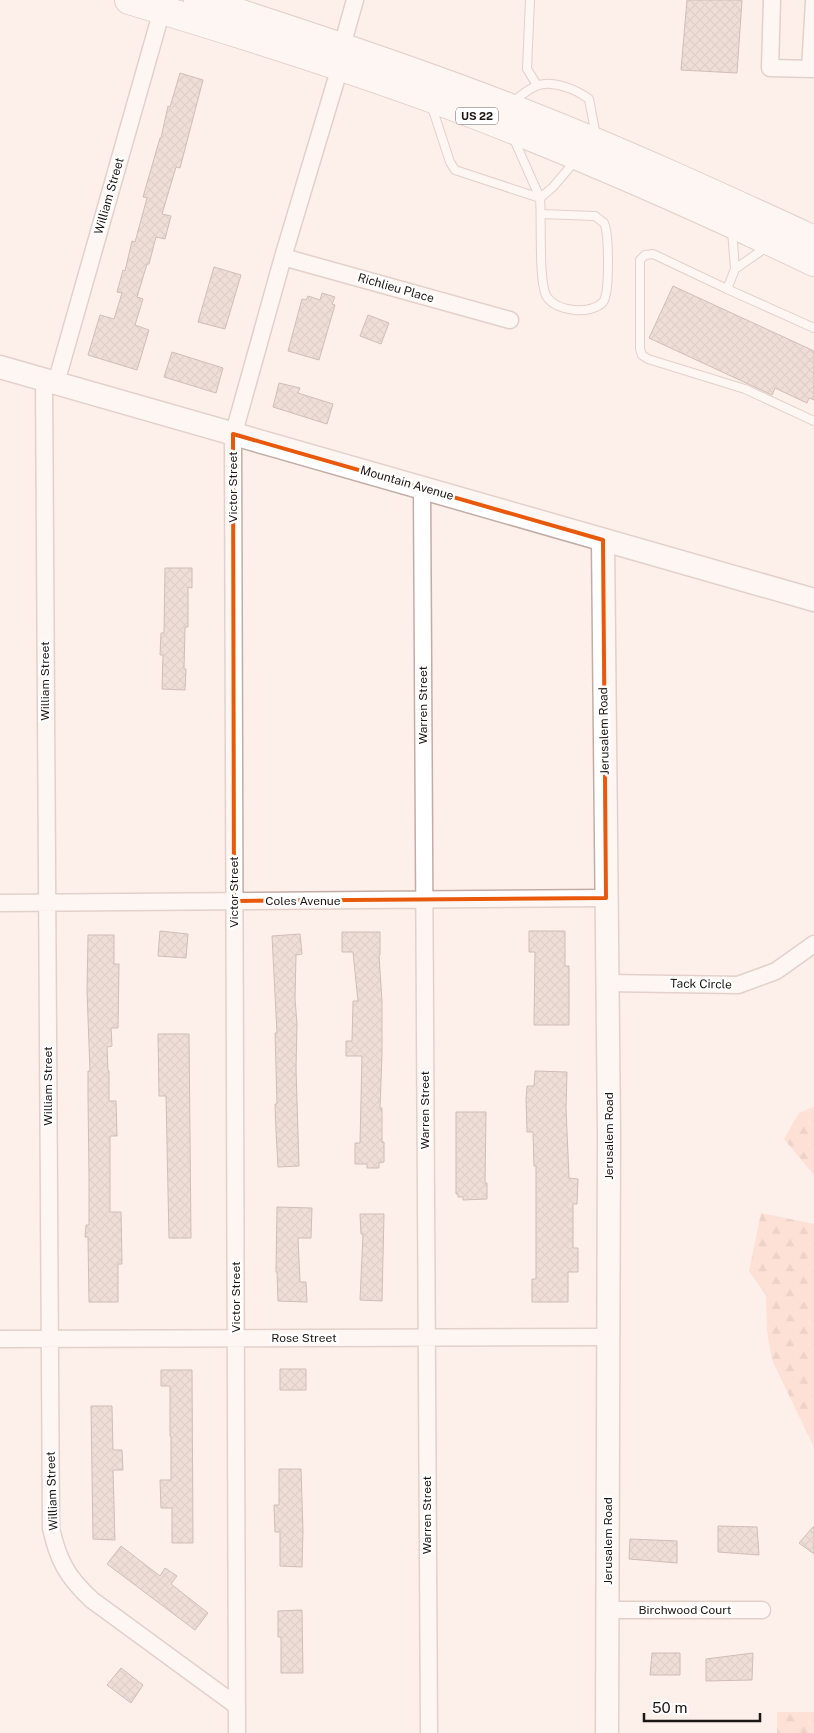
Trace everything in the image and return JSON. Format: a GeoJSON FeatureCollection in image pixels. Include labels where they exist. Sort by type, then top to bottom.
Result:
{"type":"FeatureCollection","features":[{"type":"Feature","properties":{"kind":"highway","name":"US 22"},"geometry":{"type":"LineString","coordinates":[[129,0],[263,40],[341,56],[428,97],[508,117]]}},
{"type":"Feature","properties":{"kind":"highway","name":"US 22"},"geometry":{"type":"LineString","coordinates":[[198,0],[341,56],[508,117],[588,150],[688,182],[814,240]]}},
{"type":"Feature","properties":{"kind":"highway","name":"US 22"},"geometry":{"type":"LineString","coordinates":[[588,150],[732,224],[814,262]]}},
{"type":"Feature","properties":{"kind":"street","name":"Victor Street"},"geometry":{"type":"LineString","coordinates":[[237,1733],[233,434],[341,56],[355,0]]}},
{"type":"Feature","properties":{"kind":"street"},"geometry":{"type":"LineString","coordinates":[[772,0],[770,68],[812,69],[814,2]]}},
{"type":"Feature","properties":{"kind":"street","name":"William Street"},"geometry":{"type":"LineString","coordinates":[[162,10],[50,381],[47,903],[51,1528],[61,1563],[76,1585],[92,1600],[237,1706]]}},
{"type":"Feature","properties":{"kind":"street","name":"Richlieu Place"},"geometry":{"type":"LineString","coordinates":[[283,257],[510,320]]}},
{"type":"Feature","properties":{"kind":"street","name":"Mountain Avenue"},"geometry":{"type":"LineString","coordinates":[[0,367],[814,600]]}},
{"type":"Feature","properties":{"kind":"street","name":"Warren Street"},"geometry":{"type":"LineString","coordinates":[[422,488],[429,1733]]}},
{"type":"Feature","properties":{"kind":"street","name":"Jerusalem Road"},"geometry":{"type":"LineString","coordinates":[[603,540],[607,983],[607,1733]]}},
{"type":"Feature","properties":{"kind":"street","name":"Coles Avenue"},"geometry":{"type":"LineString","coordinates":[[0,903],[606,898]]}},
{"type":"Feature","properties":{"kind":"street","name":"Tack Circle"},"geometry":{"type":"LineString","coordinates":[[607,983],[738,985],[776,971],[814,944]]}},
{"type":"Feature","properties":{"kind":"street","name":"Rose Street"},"geometry":{"type":"LineString","coordinates":[[0,1340],[608,1337]]}},
{"type":"Feature","properties":{"kind":"street","name":"Birchwood Court"},"geometry":{"type":"LineString","coordinates":[[608,1610],[762,1610]]}},
{"type":"Feature","properties":{"kind":"lane"},"geometry":{"type":"LineString","coordinates":[[530,0],[527,69],[537,85]]}},
{"type":"Feature","properties":{"kind":"lane"},"geometry":{"type":"LineString","coordinates":[[540,198],[588,150],[592,108],[589,100],[572,89],[552,84],[537,85],[508,117],[540,198],[543,281],[548,297],[560,307],[575,311],[592,308],[602,302],[607,292],[607,233],[604,223],[595,216],[541,214]]}},
{"type":"Feature","properties":{"kind":"lane"},"geometry":{"type":"LineString","coordinates":[[428,97],[450,162],[455,170],[462,174],[540,198]]}},
{"type":"Feature","properties":{"kind":"lane"},"geometry":{"type":"LineString","coordinates":[[727,289],[735,270],[732,224]]}},
{"type":"Feature","properties":{"kind":"lane"},"geometry":{"type":"LineString","coordinates":[[735,270],[773,242]]}},
{"type":"Feature","properties":{"kind":"lane"},"geometry":{"type":"LineString","coordinates":[[814,328],[653,254],[645,255],[639,264],[641,353],[648,359],[745,389],[814,421]]}},
{"type":"Feature","properties":{"kind":"highlighted area"},"geometry":{"type":"Polygon","coordinates":[[[233,434],[603,540],[606,898],[234,901],[233,434]]]}},
{"type":"Feature","properties":{"kind":"green space"},"geometry":{"type":"Polygon","coordinates":[[[814,1107],[814,1175],[784,1139],[799,1113],[814,1107]]]}},
{"type":"Feature","properties":{"kind":"green space"},"geometry":{"type":"Polygon","coordinates":[[[761,1213],[814,1224],[814,1447],[772,1360],[767,1331],[766,1295],[749,1271],[761,1213]]]}},
{"type":"Feature","properties":{"kind":"green space"},"geometry":{"type":"Polygon","coordinates":[[[777,1712],[814,1712],[814,1733],[777,1733],[777,1712]]]}},
{"type":"Feature","properties":{"kind":"building"},"geometry":{"type":"Polygon","coordinates":[[[687,0],[742,0],[737,73],[681,70],[687,0]]]}},
{"type":"Feature","properties":{"kind":"building"},"geometry":{"type":"Polygon","coordinates":[[[180,73],[203,80],[180,168],[176,167],[162,214],[171,216],[165,239],[156,237],[137,297],[143,299],[135,325],[149,330],[137,370],[88,355],[100,315],[114,319],[122,293],[117,292],[123,270],[125,271],[132,241],[135,242],[147,198],[143,197],[161,138],[168,106],[170,107],[180,73]]]}},
{"type":"Feature","properties":{"kind":"building"},"geometry":{"type":"Polygon","coordinates":[[[214,267],[241,275],[225,329],[198,322],[214,267]]]}},
{"type":"Feature","properties":{"kind":"building"},"geometry":{"type":"Polygon","coordinates":[[[673,286],[814,351],[814,400],[809,398],[807,403],[775,388],[772,395],[649,338],[673,286]]]}},
{"type":"Feature","properties":{"kind":"building"},"geometry":{"type":"Polygon","coordinates":[[[322,293],[335,297],[332,304],[335,305],[319,360],[288,351],[302,299],[306,300],[308,296],[320,300],[322,293]]]}},
{"type":"Feature","properties":{"kind":"building"},"geometry":{"type":"Polygon","coordinates":[[[368,315],[389,323],[381,344],[360,336],[368,315]]]}},
{"type":"Feature","properties":{"kind":"building"},"geometry":{"type":"Polygon","coordinates":[[[172,352],[223,368],[216,393],[164,377],[172,352]]]}},
{"type":"Feature","properties":{"kind":"building"},"geometry":{"type":"Polygon","coordinates":[[[279,383],[300,388],[298,393],[333,404],[327,424],[273,407],[279,383]]]}},
{"type":"Feature","properties":{"kind":"building"},"geometry":{"type":"Polygon","coordinates":[[[165,568],[192,568],[192,588],[188,587],[188,627],[185,627],[185,690],[162,689],[163,655],[160,655],[161,633],[164,633],[165,568]]]}},
{"type":"Feature","properties":{"kind":"building"},"geometry":{"type":"Polygon","coordinates":[[[160,931],[188,934],[186,958],[158,956],[160,931]]]}},
{"type":"Feature","properties":{"kind":"building"},"geometry":{"type":"Polygon","coordinates":[[[529,931],[565,931],[565,966],[569,966],[569,1025],[534,1025],[535,952],[529,952],[529,931]]]}},
{"type":"Feature","properties":{"kind":"building"},"geometry":{"type":"Polygon","coordinates":[[[342,932],[380,932],[382,1053],[380,1108],[382,1108],[384,1162],[379,1163],[379,1168],[367,1168],[367,1164],[355,1164],[355,1143],[360,1143],[362,1056],[346,1056],[346,1041],[352,1041],[353,1001],[358,1001],[353,952],[342,952],[342,932]]]}},
{"type":"Feature","properties":{"kind":"building"},"geometry":{"type":"Polygon","coordinates":[[[300,934],[302,954],[296,955],[295,999],[299,1166],[278,1167],[275,1104],[277,1104],[275,1033],[277,1033],[272,936],[300,934]]]}},
{"type":"Feature","properties":{"kind":"building"},"geometry":{"type":"Polygon","coordinates":[[[88,935],[114,935],[114,964],[119,964],[118,1028],[111,1028],[112,1046],[107,1047],[109,1101],[116,1101],[117,1136],[110,1136],[110,1212],[121,1212],[122,1264],[118,1264],[118,1302],[89,1302],[88,1237],[85,1237],[86,1225],[89,1225],[88,1071],[90,1071],[87,991],[88,935]]]}},
{"type":"Feature","properties":{"kind":"building"},"geometry":{"type":"Polygon","coordinates":[[[158,1034],[189,1034],[191,1238],[169,1238],[166,1096],[159,1096],[158,1034]]]}},
{"type":"Feature","properties":{"kind":"building"},"geometry":{"type":"Polygon","coordinates":[[[535,1071],[567,1072],[566,1108],[569,1178],[578,1179],[577,1204],[573,1204],[573,1248],[578,1248],[578,1272],[568,1272],[568,1302],[532,1302],[532,1279],[536,1279],[536,1166],[534,1166],[533,1132],[527,1132],[526,1100],[527,1086],[534,1086],[535,1071]]]}},
{"type":"Feature","properties":{"kind":"building"},"geometry":{"type":"Polygon","coordinates":[[[456,1112],[486,1112],[485,1183],[487,1183],[487,1199],[463,1200],[463,1197],[458,1197],[458,1194],[456,1194],[456,1112]]]}},
{"type":"Feature","properties":{"kind":"building"},"geometry":{"type":"Polygon","coordinates":[[[277,1207],[312,1208],[311,1238],[298,1238],[300,1282],[306,1282],[307,1302],[278,1301],[276,1272],[277,1207]]]}},
{"type":"Feature","properties":{"kind":"building"},"geometry":{"type":"Polygon","coordinates":[[[360,1214],[384,1214],[382,1301],[360,1300],[363,1234],[361,1234],[360,1214]]]}},
{"type":"Feature","properties":{"kind":"building"},"geometry":{"type":"Polygon","coordinates":[[[280,1369],[306,1369],[306,1390],[280,1390],[280,1369]]]}},
{"type":"Feature","properties":{"kind":"building"},"geometry":{"type":"Polygon","coordinates":[[[161,1370],[192,1370],[193,1543],[172,1543],[172,1508],[161,1508],[160,1480],[171,1480],[171,1436],[170,1386],[161,1386],[161,1370]]]}},
{"type":"Feature","properties":{"kind":"building"},"geometry":{"type":"Polygon","coordinates":[[[91,1406],[112,1406],[113,1450],[122,1450],[123,1470],[113,1470],[115,1540],[93,1539],[91,1406]]]}},
{"type":"Feature","properties":{"kind":"building"},"geometry":{"type":"Polygon","coordinates":[[[279,1469],[301,1469],[302,1567],[280,1566],[280,1532],[275,1532],[274,1505],[279,1505],[279,1469]]]}},
{"type":"Feature","properties":{"kind":"building"},"geometry":{"type":"Polygon","coordinates":[[[718,1526],[757,1527],[759,1555],[718,1552],[718,1526]]]}},
{"type":"Feature","properties":{"kind":"building"},"geometry":{"type":"Polygon","coordinates":[[[814,1526],[814,1554],[799,1543],[814,1526]]]}},
{"type":"Feature","properties":{"kind":"building"},"geometry":{"type":"Polygon","coordinates":[[[630,1539],[677,1541],[677,1563],[629,1559],[630,1539]]]}},
{"type":"Feature","properties":{"kind":"building"},"geometry":{"type":"Polygon","coordinates":[[[121,1546],[160,1576],[165,1568],[177,1576],[171,1584],[208,1613],[195,1630],[107,1564],[121,1546]]]}},
{"type":"Feature","properties":{"kind":"building"},"geometry":{"type":"Polygon","coordinates":[[[302,1610],[303,1673],[281,1673],[281,1637],[278,1637],[278,1611],[302,1610]]]}},
{"type":"Feature","properties":{"kind":"building"},"geometry":{"type":"Polygon","coordinates":[[[652,1653],[680,1653],[680,1675],[650,1675],[652,1653]]]}},
{"type":"Feature","properties":{"kind":"building"},"geometry":{"type":"Polygon","coordinates":[[[753,1653],[752,1680],[706,1681],[706,1659],[753,1653]]]}},
{"type":"Feature","properties":{"kind":"building"},"geometry":{"type":"Polygon","coordinates":[[[121,1668],[143,1685],[131,1703],[107,1685],[121,1668]]]}}]}
